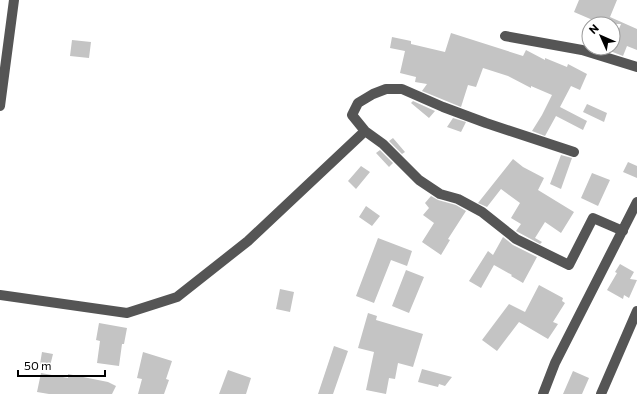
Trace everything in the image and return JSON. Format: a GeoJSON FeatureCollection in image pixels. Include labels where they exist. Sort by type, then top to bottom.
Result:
{"type":"FeatureCollection","features":[{"type":"Feature","properties":{"kind":"street"},"geometry":{"type":"LineString","coordinates":[[0,106],[14,0]]}},
{"type":"Feature","properties":{"kind":"street"},"geometry":{"type":"LineString","coordinates":[[505,36],[582,50],[637,67]]}},
{"type":"Feature","properties":{"kind":"street"},"geometry":{"type":"LineString","coordinates":[[574,152],[486,123],[443,107],[402,89],[386,89],[373,94],[358,104],[352,114],[365,131],[383,144],[419,180],[440,194],[458,199],[482,212],[516,239],[569,265],[593,218],[623,231]]}},
{"type":"Feature","properties":{"kind":"street"},"geometry":{"type":"LineString","coordinates":[[0,295],[126,314],[178,297],[248,242],[365,131]]}},
{"type":"Feature","properties":{"kind":"street"},"geometry":{"type":"LineString","coordinates":[[542,394],[555,363],[637,202]]}},
{"type":"Feature","properties":{"kind":"street"},"geometry":{"type":"LineString","coordinates":[[601,394],[637,311]]}},
{"type":"Feature","properties":{"kind":"building"},"geometry":{"type":"Polygon","coordinates":[[[579,0],[617,0],[610,16],[583,16],[574,12],[579,0]]]}},
{"type":"Feature","properties":{"kind":"building"},"geometry":{"type":"Polygon","coordinates":[[[621,22],[637,29],[637,50],[627,46],[623,56],[621,55],[621,22]]]}},
{"type":"Feature","properties":{"kind":"building"},"geometry":{"type":"Polygon","coordinates":[[[451,33],[523,56],[526,50],[545,60],[545,58],[567,67],[568,64],[587,74],[580,90],[571,86],[560,107],[587,121],[583,130],[556,116],[545,136],[532,131],[552,95],[531,86],[531,88],[508,76],[483,68],[476,87],[468,85],[461,107],[422,91],[427,84],[415,82],[416,77],[400,73],[405,51],[390,48],[392,37],[411,41],[411,44],[445,52],[451,33]]]}},
{"type":"Feature","properties":{"kind":"building"},"geometry":{"type":"Polygon","coordinates":[[[72,40],[91,42],[89,58],[70,56],[72,40]]]}},
{"type":"Feature","properties":{"kind":"building"},"geometry":{"type":"Polygon","coordinates":[[[413,101],[435,111],[429,118],[411,103],[413,101]]]}},
{"type":"Feature","properties":{"kind":"building"},"geometry":{"type":"Polygon","coordinates":[[[587,104],[607,113],[604,122],[583,112],[587,104]]]}},
{"type":"Feature","properties":{"kind":"building"},"geometry":{"type":"Polygon","coordinates":[[[453,118],[466,122],[461,132],[447,127],[453,118]]]}},
{"type":"Feature","properties":{"kind":"building"},"geometry":{"type":"Polygon","coordinates":[[[393,138],[405,152],[402,154],[389,141],[393,138]]]}},
{"type":"Feature","properties":{"kind":"building"},"geometry":{"type":"Polygon","coordinates":[[[380,150],[393,163],[389,167],[376,153],[380,150]]]}},
{"type":"Feature","properties":{"kind":"building"},"geometry":{"type":"Polygon","coordinates":[[[561,155],[572,158],[561,189],[550,184],[561,155]]]}},
{"type":"Feature","properties":{"kind":"building"},"geometry":{"type":"Polygon","coordinates":[[[513,159],[523,167],[544,178],[538,190],[574,212],[561,233],[545,222],[535,238],[542,242],[540,244],[516,231],[521,224],[511,218],[520,203],[501,189],[487,207],[478,203],[513,159]]]}},
{"type":"Feature","properties":{"kind":"building"},"geometry":{"type":"Polygon","coordinates":[[[628,162],[637,166],[637,178],[623,172],[628,162]]]}},
{"type":"Feature","properties":{"kind":"building"},"geometry":{"type":"Polygon","coordinates":[[[361,166],[370,172],[356,189],[348,181],[361,166]]]}},
{"type":"Feature","properties":{"kind":"building"},"geometry":{"type":"Polygon","coordinates":[[[592,173],[610,180],[598,206],[581,198],[592,173]]]}},
{"type":"Feature","properties":{"kind":"building"},"geometry":{"type":"Polygon","coordinates":[[[431,196],[438,200],[456,205],[466,211],[448,239],[450,240],[441,255],[422,242],[434,223],[423,215],[429,208],[425,203],[431,196]]]}},
{"type":"Feature","properties":{"kind":"building"},"geometry":{"type":"Polygon","coordinates":[[[366,206],[380,216],[372,226],[359,217],[366,206]]]}},
{"type":"Feature","properties":{"kind":"building"},"geometry":{"type":"Polygon","coordinates":[[[503,237],[513,245],[537,257],[523,283],[494,265],[481,288],[469,281],[488,251],[493,255],[503,237]]]}},
{"type":"Feature","properties":{"kind":"building"},"geometry":{"type":"Polygon","coordinates":[[[378,238],[412,251],[407,266],[391,260],[374,303],[356,296],[378,238]]]}},
{"type":"Feature","properties":{"kind":"building"},"geometry":{"type":"Polygon","coordinates":[[[620,264],[634,272],[630,279],[637,280],[629,298],[624,295],[623,299],[607,290],[617,273],[615,272],[620,264]]]}},
{"type":"Feature","properties":{"kind":"building"},"geometry":{"type":"Polygon","coordinates":[[[406,270],[424,277],[409,313],[392,306],[406,270]]]}},
{"type":"Feature","properties":{"kind":"building"},"geometry":{"type":"Polygon","coordinates":[[[539,285],[563,298],[562,301],[565,303],[553,322],[558,324],[548,339],[519,322],[497,351],[482,340],[509,304],[525,312],[539,285]]]}},
{"type":"Feature","properties":{"kind":"building"},"geometry":{"type":"Polygon","coordinates":[[[280,289],[294,292],[290,312],[276,309],[280,289]]]}},
{"type":"Feature","properties":{"kind":"building"},"geometry":{"type":"Polygon","coordinates":[[[368,313],[377,316],[376,320],[423,334],[413,367],[398,363],[395,379],[389,378],[386,394],[366,390],[374,352],[358,348],[368,313]]]}},
{"type":"Feature","properties":{"kind":"building"},"geometry":{"type":"Polygon","coordinates":[[[99,323],[127,328],[124,344],[122,344],[119,366],[97,363],[100,341],[96,340],[99,323]]]}},
{"type":"Feature","properties":{"kind":"building"},"geometry":{"type":"Polygon","coordinates":[[[334,346],[348,351],[333,394],[318,394],[334,346]]]}},
{"type":"Feature","properties":{"kind":"building"},"geometry":{"type":"Polygon","coordinates":[[[42,352],[53,354],[50,366],[40,364],[42,352]]]}},
{"type":"Feature","properties":{"kind":"building"},"geometry":{"type":"Polygon","coordinates":[[[143,352],[172,361],[166,379],[169,380],[164,394],[138,394],[142,379],[137,378],[143,352]]]}},
{"type":"Feature","properties":{"kind":"building"},"geometry":{"type":"Polygon","coordinates":[[[422,369],[452,377],[445,386],[439,384],[438,387],[418,382],[422,369]]]}},
{"type":"Feature","properties":{"kind":"building"},"geometry":{"type":"Polygon","coordinates":[[[228,370],[251,378],[246,394],[219,394],[228,370]]]}},
{"type":"Feature","properties":{"kind":"building"},"geometry":{"type":"Polygon","coordinates":[[[573,371],[589,378],[582,394],[563,394],[573,371]]]}},
{"type":"Feature","properties":{"kind":"building"},"geometry":{"type":"Polygon","coordinates":[[[41,373],[68,378],[68,374],[108,382],[116,386],[112,394],[49,394],[37,392],[41,373]]]}}]}
